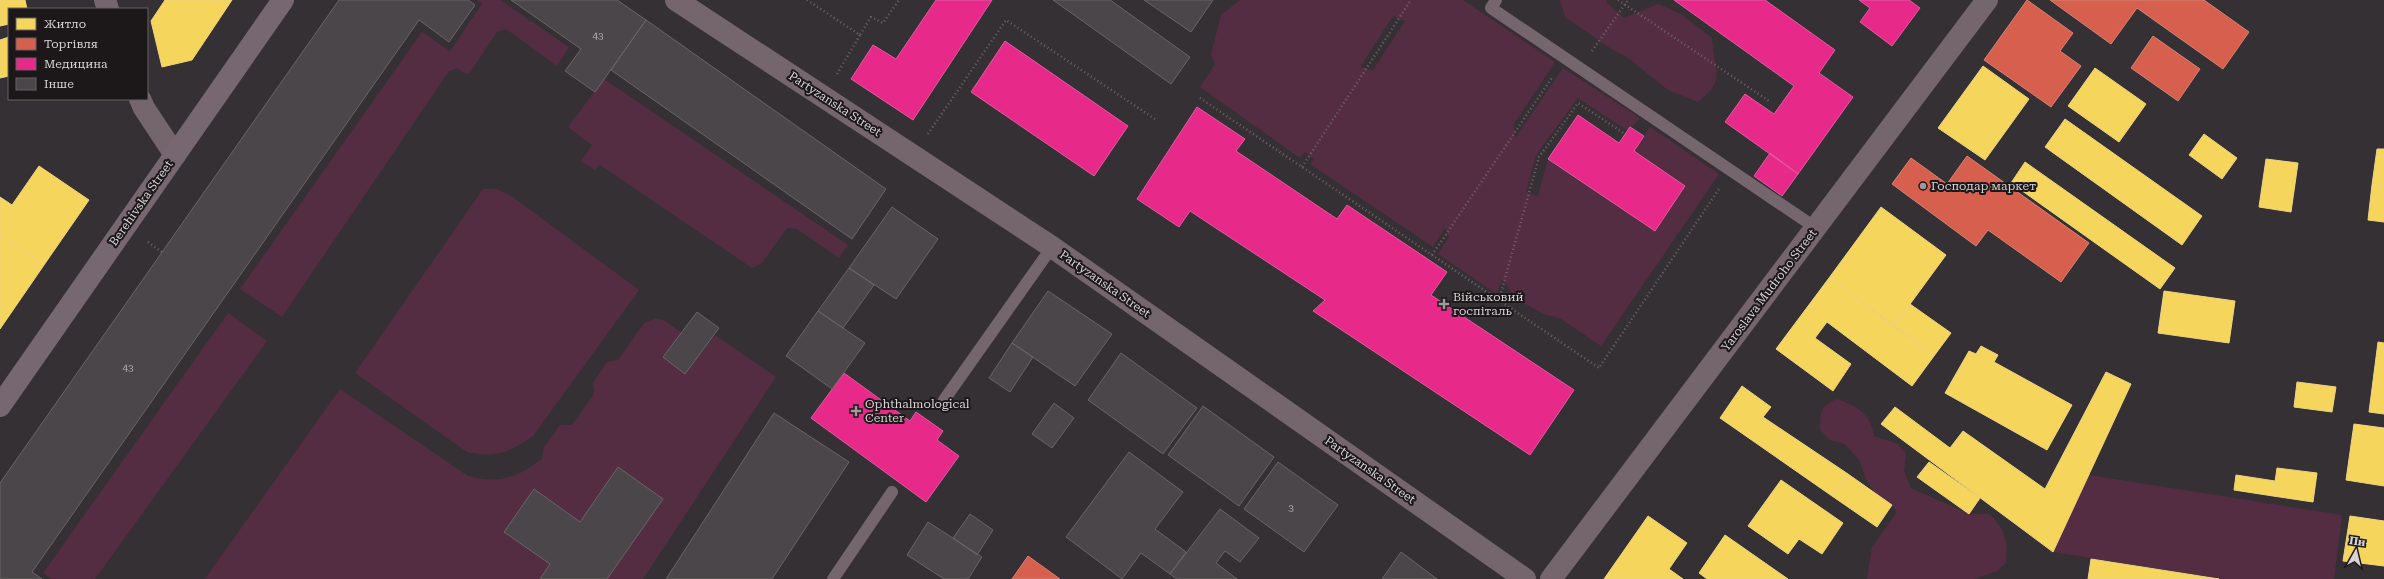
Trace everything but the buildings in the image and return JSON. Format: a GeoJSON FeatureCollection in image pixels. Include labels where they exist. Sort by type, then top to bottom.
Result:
{"type":"FeatureCollection","features":[{"type":"Feature","properties":{"kind":"main road","name":"Berehivska Street"},"geometry":{"type":"LineString","coordinates":[[0,406],[283,0]]}},
{"type":"Feature","properties":{"kind":"street","name":"Partyzanska Street"},"geometry":{"type":"LineString","coordinates":[[676,0],[1052,247],[1525,579]]}},
{"type":"Feature","properties":{"kind":"street","name":"Yaroslava Mudroho Street"},"geometry":{"type":"LineString","coordinates":[[1551,579],[1988,0]]}},
{"type":"Feature","properties":{"kind":"street"},"geometry":{"type":"LineString","coordinates":[[140,100],[144,108],[175,155]]}},
{"type":"Feature","properties":{"kind":"lane"},"geometry":{"type":"LineString","coordinates":[[1496,0],[1490,8],[1816,228]]}},
{"type":"Feature","properties":{"kind":"lane"},"geometry":{"type":"LineString","coordinates":[[944,400],[1052,247]]}},
{"type":"Feature","properties":{"kind":"lane"},"geometry":{"type":"LineString","coordinates":[[833,579],[892,492]]}},
{"type":"Feature","properties":{"kind":"path"},"geometry":{"type":"LineString","coordinates":[[807,0],[860,35]]}},
{"type":"Feature","properties":{"kind":"path"},"geometry":{"type":"LineString","coordinates":[[835,76],[871,17],[883,23],[899,0]]}},
{"type":"Feature","properties":{"kind":"path"},"geometry":{"type":"LineString","coordinates":[[1302,167],[1411,0]]}},
{"type":"Feature","properties":{"kind":"path"},"geometry":{"type":"LineString","coordinates":[[1618,0],[1769,101]]}},
{"type":"Feature","properties":{"kind":"path"},"geometry":{"type":"LineString","coordinates":[[1592,51],[1628,0]]}},
{"type":"Feature","properties":{"kind":"path"},"geometry":{"type":"LineString","coordinates":[[926,138],[1006,20],[1154,119]]}},
{"type":"Feature","properties":{"kind":"path"},"geometry":{"type":"LineString","coordinates":[[1432,255],[1565,58]]}},
{"type":"Feature","properties":{"kind":"path"},"geometry":{"type":"LineString","coordinates":[[1200,98],[1599,368],[1732,171]]}},
{"type":"Feature","properties":{"kind":"path"},"geometry":{"type":"LineString","coordinates":[[1499,300],[1539,157],[1578,103],[1625,134]]}},
{"type":"Feature","properties":{"kind":"path"},"geometry":{"type":"LineString","coordinates":[[146,240],[162,252]]}},
{"type":"Feature","properties":{"kind":"shaded area"},"geometry":{"type":"Polygon","coordinates":[[[477,0],[500,0],[569,47],[557,66],[506,29],[497,32],[469,74],[462,72],[458,68],[449,71],[282,317],[240,289],[422,32],[450,51],[482,4],[477,0]]]}},
{"type":"Feature","properties":{"kind":"shaded area"},"geometry":{"type":"Polygon","coordinates":[[[1240,0],[1463,0],[1555,62],[1514,124],[1515,138],[1563,68],[1640,118],[1628,131],[1578,98],[1536,155],[1526,192],[1538,196],[1548,159],[1655,231],[1685,186],[1634,151],[1650,127],[1719,174],[1601,346],[1561,319],[1544,314],[1516,299],[1502,279],[1497,294],[1438,254],[1449,237],[1445,228],[1433,247],[1310,164],[1314,159],[1305,152],[1300,158],[1200,87],[1215,64],[1211,54],[1221,15],[1240,0]],[[1393,16],[1360,67],[1373,70],[1405,21],[1393,16]]]}},
{"type":"Feature","properties":{"kind":"shaded area"},"geometry":{"type":"Polygon","coordinates":[[[1560,0],[1607,0],[1606,2],[1624,18],[1658,4],[1681,14],[1712,38],[1717,74],[1713,87],[1698,102],[1668,90],[1628,58],[1610,48],[1565,17],[1560,0]]]}},
{"type":"Feature","properties":{"kind":"shaded area"},"geometry":{"type":"Polygon","coordinates":[[[604,79],[848,245],[839,258],[797,229],[787,228],[762,263],[752,268],[600,165],[595,170],[581,161],[592,145],[568,127],[604,79]]]}},
{"type":"Feature","properties":{"kind":"shaded area"},"geometry":{"type":"Polygon","coordinates":[[[483,189],[496,189],[510,195],[639,290],[533,436],[517,447],[502,453],[494,454],[477,454],[467,452],[355,373],[483,189]]]}},
{"type":"Feature","properties":{"kind":"shaded area"},"geometry":{"type":"Polygon","coordinates":[[[228,313],[267,341],[95,579],[52,579],[43,573],[228,313]]]}},
{"type":"Feature","properties":{"kind":"shaded area"},"geometry":{"type":"Polygon","coordinates":[[[656,318],[665,321],[682,333],[685,373],[715,335],[776,377],[643,579],[205,579],[340,389],[468,476],[489,479],[507,478],[524,471],[542,459],[544,447],[560,425],[572,425],[594,394],[593,383],[607,362],[618,360],[644,323],[656,318]]]}},
{"type":"Feature","properties":{"kind":"shaded area"},"geometry":{"type":"Polygon","coordinates":[[[1837,399],[1857,408],[1866,416],[1870,422],[1874,436],[1898,444],[1906,454],[1904,471],[1911,488],[1969,514],[1990,514],[2000,526],[2005,536],[2007,548],[2006,563],[1997,571],[1975,579],[1867,579],[1872,547],[1897,512],[1892,505],[1876,494],[1867,482],[1859,460],[1845,444],[1830,440],[1820,430],[1820,419],[1824,407],[1831,401],[1837,399]]]}},
{"type":"Feature","properties":{"kind":"shaded area"},"geometry":{"type":"Polygon","coordinates":[[[2089,475],[2342,515],[2334,579],[2221,579],[2053,552],[2089,475]]]}},
{"type":"Feature","properties":{"kind":"place","name":"Господар маркет"},"geometry":{"type":"Point","coordinates":[1923,186]}},
{"type":"Feature","properties":{"kind":"place","name":"Військовий госпіталь"},"geometry":{"type":"Point","coordinates":[1444,304]}},
{"type":"Feature","properties":{"kind":"place","name":"Ophthalmological Center"},"geometry":{"type":"Point","coordinates":[856,411]}}]}
